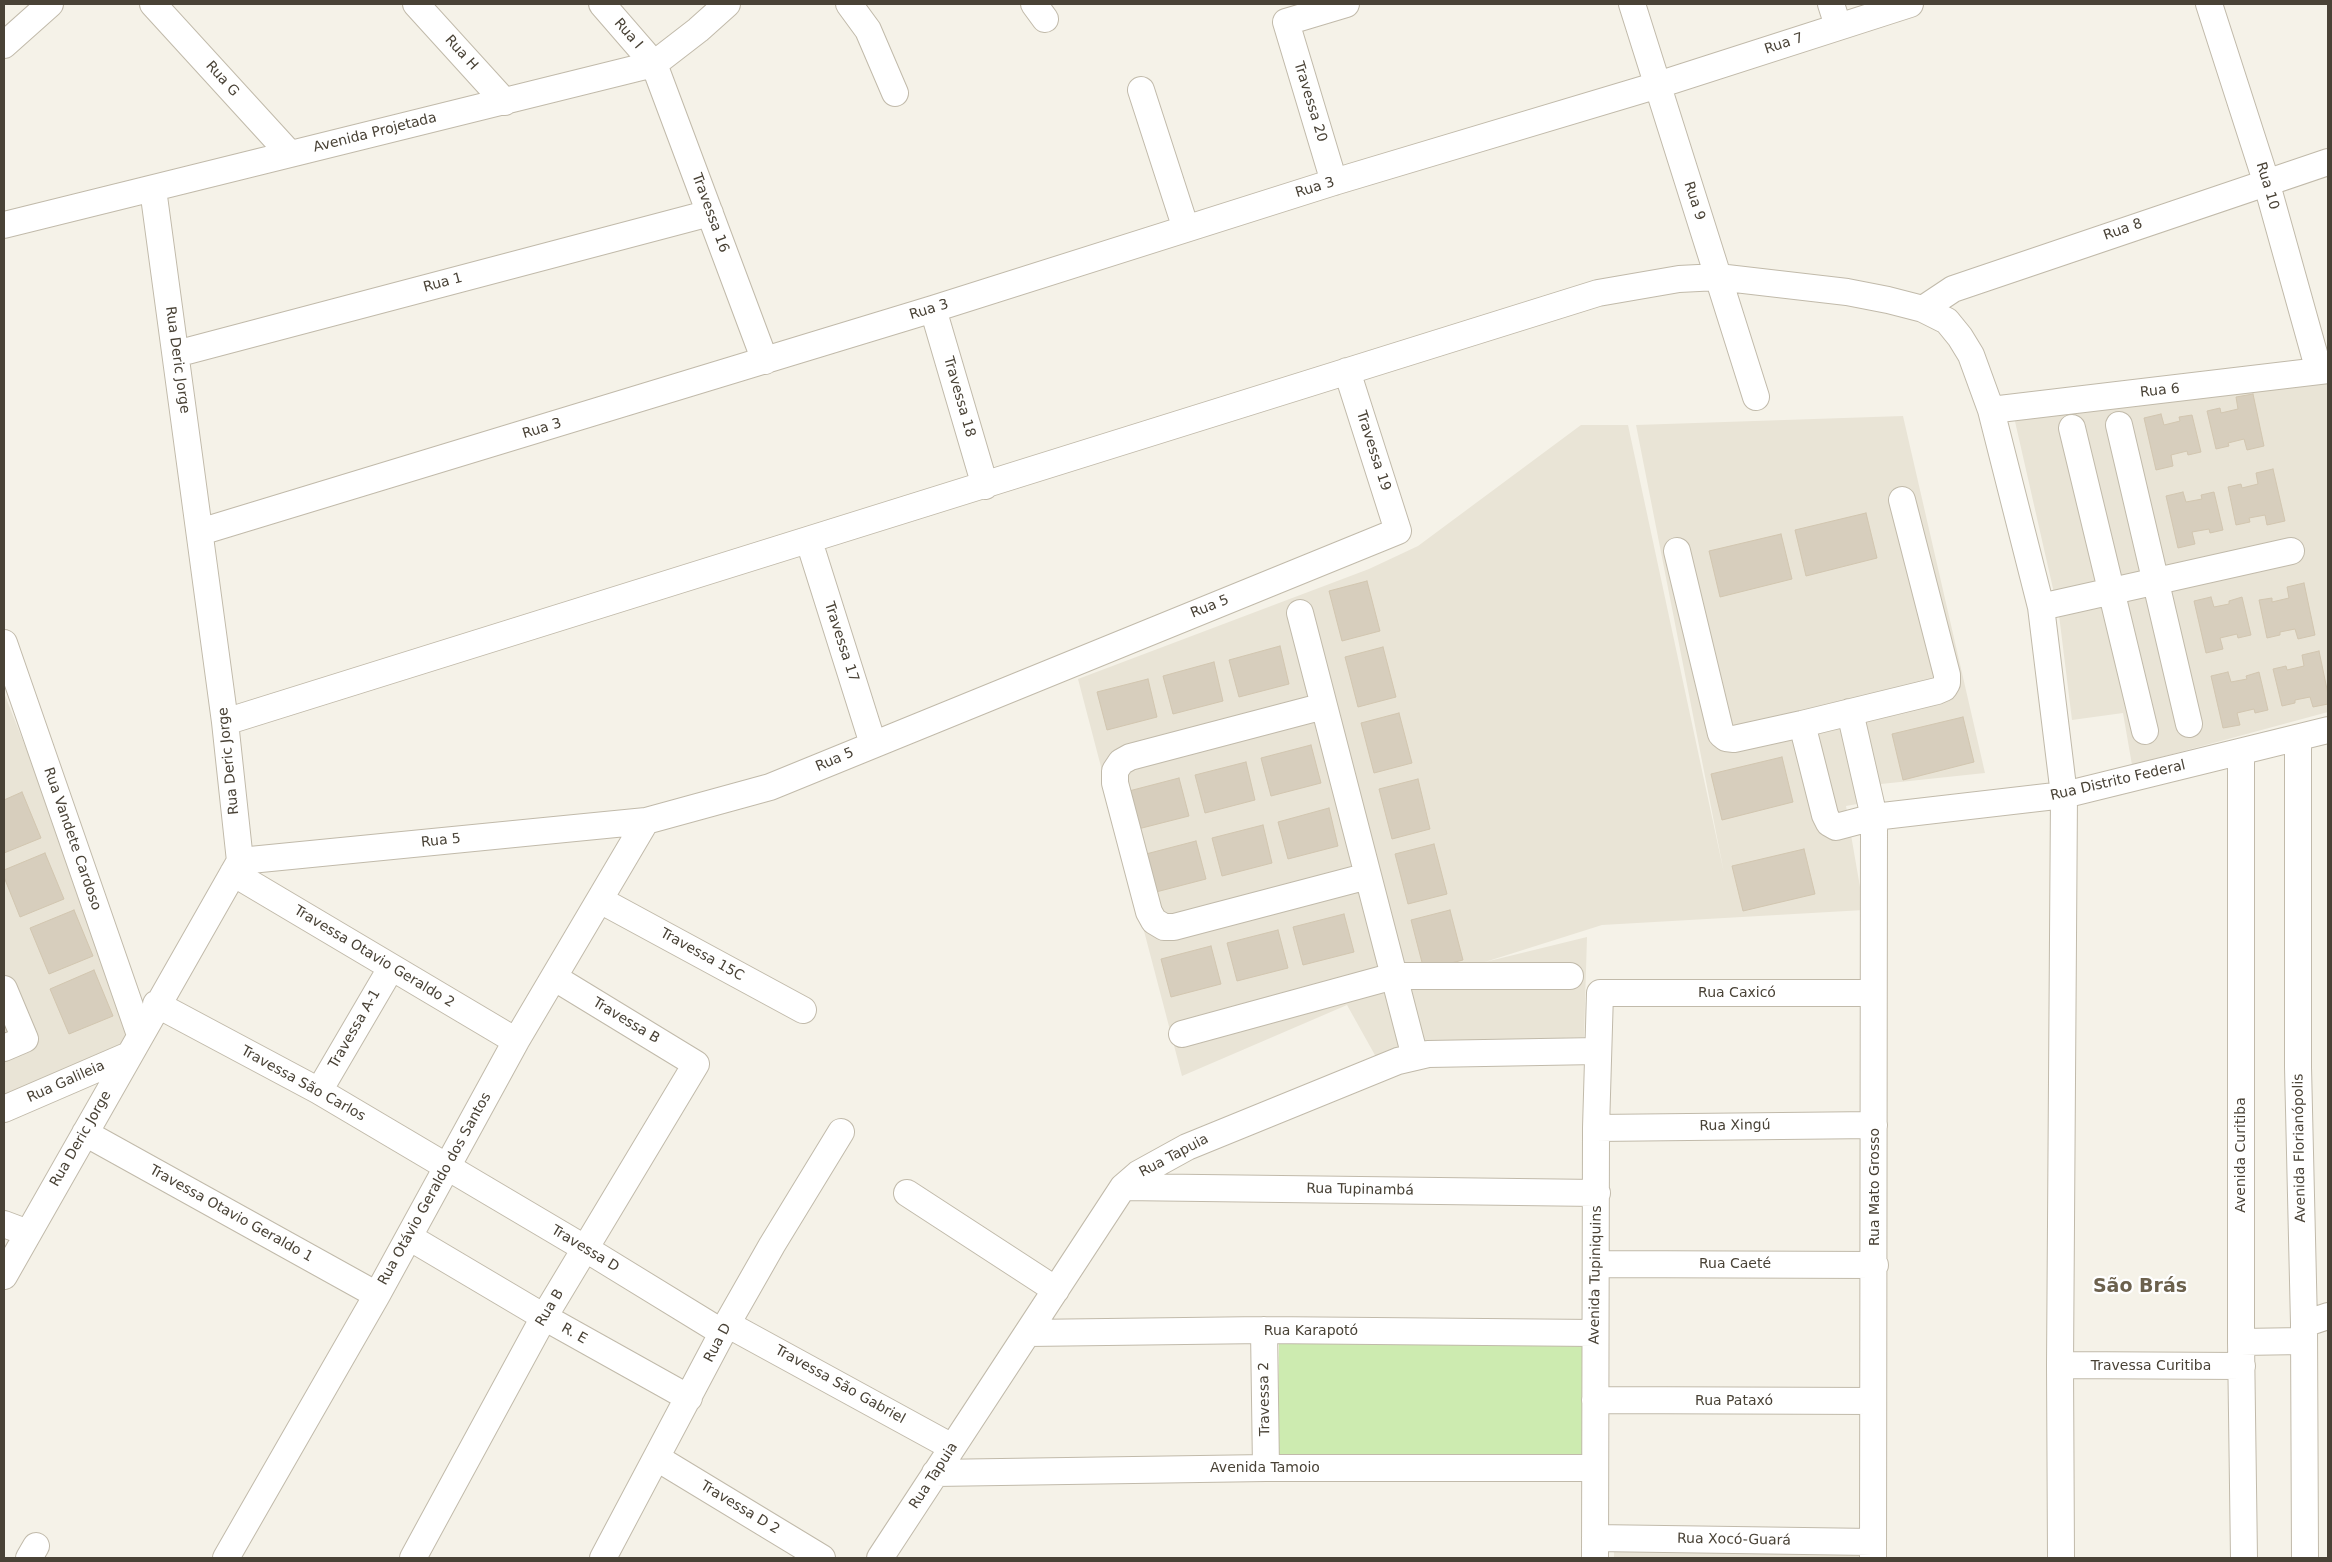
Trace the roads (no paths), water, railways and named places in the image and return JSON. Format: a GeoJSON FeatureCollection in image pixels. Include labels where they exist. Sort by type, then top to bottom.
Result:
{"type":"FeatureCollection","features":[{"type":"Feature","properties":{"kind":"street"},"geometry":{"type":"LineString","coordinates":[[4,45],[50,4]]}},
{"type":"Feature","properties":{"kind":"street","name":"Rua G"},"geometry":{"type":"LineString","coordinates":[[153,4],[290,154]]}},
{"type":"Feature","properties":{"kind":"street","name":"Rua H"},"geometry":{"type":"LineString","coordinates":[[416,4],[505,102]]}},
{"type":"Feature","properties":{"kind":"street","name":"Rua I"},"geometry":{"type":"LineString","coordinates":[[602,4],[654,64]]}},
{"type":"Feature","properties":{"kind":"street","name":"Avenida Projetada"},"geometry":{"type":"LineString","coordinates":[[4,225],[654,64],[698,30],[727,4]]}},
{"type":"Feature","properties":{"kind":"street"},"geometry":{"type":"LineString","coordinates":[[849,4],[868,30],[895,93]]}},
{"type":"Feature","properties":{"kind":"street","name":"Rua 9"},"geometry":{"type":"LineString","coordinates":[[1632,4],[1756,398]]}},
{"type":"Feature","properties":{"kind":"street","name":"Rua 7"},"geometry":{"type":"LineString","coordinates":[[1658,85],[1835,15],[1910,4]]}},
{"type":"Feature","properties":{"kind":"street","name":"Rua 10"},"geometry":{"type":"LineString","coordinates":[[2209,4],[2324,370]]}},
{"type":"Feature","properties":{"kind":"street","name":"Travessa 20"},"geometry":{"type":"LineString","coordinates":[[1331,6],[1286,22],[1334,182]]}},
{"type":"Feature","properties":{"kind":"street","name":"Travessa 16"},"geometry":{"type":"LineString","coordinates":[[654,64],[765,361]]}},
{"type":"Feature","properties":{"kind":"street","name":"Rua 3"},"geometry":{"type":"LineString","coordinates":[[200,532],[934,309],[1334,182],[1658,85]]}},
{"type":"Feature","properties":{"kind":"street"},"geometry":{"type":"LineString","coordinates":[[1141,90],[1186,229]]}},
{"type":"Feature","properties":{"kind":"street","name":"Rua 8"},"geometry":{"type":"LineString","coordinates":[[1923,309],[1952,289],[2328,162]]}},
{"type":"Feature","properties":{"kind":"street","name":"Rua Deric Jorge"},"geometry":{"type":"LineString","coordinates":[[4,1276],[156,1004],[236,867],[225,722],[153,189]]}},
{"type":"Feature","properties":{"kind":"street","name":"Rua 1"},"geometry":{"type":"LineString","coordinates":[[176,354],[710,213]]}},
{"type":"Feature","properties":{"kind":"street"},"geometry":{"type":"LineString","coordinates":[[225,722],[1598,293],[1679,279],[1718,277],[1847,292],[1923,309],[1947,321],[1960,337],[1971,355],[1992,410],[2041,607],[2064,795],[2060,1365],[2061,1558]]}},
{"type":"Feature","properties":{"kind":"street","name":"Travessa 18"},"geometry":{"type":"LineString","coordinates":[[934,309],[985,486]]}},
{"type":"Feature","properties":{"kind":"street","name":"Rua 6"},"geometry":{"type":"LineString","coordinates":[[1992,410],[2324,370]]}},
{"type":"Feature","properties":{"kind":"street","name":"Travessa 19"},"geometry":{"type":"LineString","coordinates":[[1347,371],[1398,531]]}},
{"type":"Feature","properties":{"kind":"street"},"geometry":{"type":"LineString","coordinates":[[2119,424],[2189,724]]}},
{"type":"Feature","properties":{"kind":"street"},"geometry":{"type":"LineString","coordinates":[[2072,428],[2145,731]]}},
{"type":"Feature","properties":{"kind":"street"},"geometry":{"type":"LineString","coordinates":[[1677,551],[1721,734],[1726,738],[1734,739],[1802,724],[1938,691],[1947,683],[1947,675],[1902,500]]}},
{"type":"Feature","properties":{"kind":"street","name":"Rua 5"},"geometry":{"type":"LineString","coordinates":[[236,867],[646,821],[770,787],[1398,531]]}},
{"type":"Feature","properties":{"kind":"street","name":"Travessa 17"},"geometry":{"type":"LineString","coordinates":[[809,541],[873,744]]}},
{"type":"Feature","properties":{"kind":"street"},"geometry":{"type":"LineString","coordinates":[[2041,607],[2291,551]]}},
{"type":"Feature","properties":{"kind":"street"},"geometry":{"type":"LineString","coordinates":[[1300,613],[1414,1052]]}},
{"type":"Feature","properties":{"kind":"street","name":"Rua Vandete Cardoso"},"geometry":{"type":"LineString","coordinates":[[4,643],[134,1045]]}},
{"type":"Feature","properties":{"kind":"street"},"geometry":{"type":"LineString","coordinates":[[1324,706],[1130,757],[1121,762],[1115,772],[1115,782],[1149,912],[1154,921],[1164,927],[1174,927],[1368,876]]}},
{"type":"Feature","properties":{"kind":"street","name":"Rua Mato Grosso"},"geometry":{"type":"LineString","coordinates":[[1850,712],[1874,817],[1875,1265],[1873,1550]]}},
{"type":"Feature","properties":{"kind":"street","name":"Rua Distrito Federal"},"geometry":{"type":"LineString","coordinates":[[1802,724],[1825,815],[1829,823],[1836,827],[1846,826],[1874,817],[2064,795],[2328,730]]}},
{"type":"Feature","properties":{"kind":"street","name":"Avenida Florianópolis"},"geometry":{"type":"LineString","coordinates":[[2298,738],[2298,1067],[2304,1332],[2305,1558]]}},
{"type":"Feature","properties":{"kind":"street","name":"Avenida Curitiba"},"geometry":{"type":"LineString","coordinates":[[2240,753],[2244,1558]]}},
{"type":"Feature","properties":{"kind":"street","name":"Rua Otávio Geraldo dos Santos"},"geometry":{"type":"LineString","coordinates":[[226,1558],[377,1295],[516,1041],[555,978],[646,821]]}},
{"type":"Feature","properties":{"kind":"street","name":"Travessa Otavio Geraldo 2"},"geometry":{"type":"LineString","coordinates":[[236,867],[391,968],[516,1041]]}},
{"type":"Feature","properties":{"kind":"street","name":"Travessa 15C"},"geometry":{"type":"LineString","coordinates":[[600,900],[803,1010]]}},
{"type":"Feature","properties":{"kind":"street","name":"Travessa A-1"},"geometry":{"type":"LineString","coordinates":[[319,1091],[391,968]]}},
{"type":"Feature","properties":{"kind":"street"},"geometry":{"type":"LineString","coordinates":[[1182,1034],[1394,976],[1570,976]]}},
{"type":"Feature","properties":{"kind":"street","name":"Travessa B"},"geometry":{"type":"LineString","coordinates":[[555,978],[696,1064]]}},
{"type":"Feature","properties":{"kind":"street"},"geometry":{"type":"LineString","coordinates":[[4,989],[25,1039],[4,1048]]}},
{"type":"Feature","properties":{"kind":"street","name":"Rua Caxicó"},"geometry":{"type":"LineString","coordinates":[[1600,993],[1873,993]]}},
{"type":"Feature","properties":{"kind":"street","name":"Avenida Tupiniquins"},"geometry":{"type":"LineString","coordinates":[[1595,1548],[1596,1128],[1600,993]]}},
{"type":"Feature","properties":{"kind":"street","name":"Travessa São Carlos"},"geometry":{"type":"LineString","coordinates":[[156,1004],[319,1091],[448,1166]]}},
{"type":"Feature","properties":{"kind":"street","name":"Rua Galileia"},"geometry":{"type":"LineString","coordinates":[[4,1109],[134,1045]]}},
{"type":"Feature","properties":{"kind":"street","name":"Rua Tapuia"},"geometry":{"type":"LineString","coordinates":[[880,1558],[1123,1187],[1149,1167],[1186,1146],[1414,1052],[1597,1051]]}},
{"type":"Feature","properties":{"kind":"street","name":"Rua B"},"geometry":{"type":"LineString","coordinates":[[413,1558],[544,1317],[696,1064]]}},
{"type":"Feature","properties":{"kind":"street","name":"Rua Xingú"},"geometry":{"type":"LineString","coordinates":[[1596,1128],[1874,1125]]}},
{"type":"Feature","properties":{"kind":"street","name":"Rua D"},"geometry":{"type":"LineString","coordinates":[[603,1558],[725,1328],[772,1245],[841,1132]]}},
{"type":"Feature","properties":{"kind":"street","name":"Travessa Otavio Geraldo 1"},"geometry":{"type":"LineString","coordinates":[[85,1133],[377,1295]]}},
{"type":"Feature","properties":{"kind":"street","name":"Travessa D"},"geometry":{"type":"LineString","coordinates":[[448,1166],[586,1249],[725,1328]]}},
{"type":"Feature","properties":{"kind":"street","name":"Rua Tupinambá"},"geometry":{"type":"LineString","coordinates":[[1123,1187],[1597,1193]]}},
{"type":"Feature","properties":{"kind":"street"},"geometry":{"type":"LineString","coordinates":[[907,1192],[1056,1290]]}},
{"type":"Feature","properties":{"kind":"street"},"geometry":{"type":"LineString","coordinates":[[4,1224],[28,1233]]}},
{"type":"Feature","properties":{"kind":"street","name":"R. E"},"geometry":{"type":"LineString","coordinates":[[409,1237],[544,1317],[689,1398]]}},
{"type":"Feature","properties":{"kind":"street","name":"Rua Caeté"},"geometry":{"type":"LineString","coordinates":[[1596,1264],[1875,1265]]}},
{"type":"Feature","properties":{"kind":"street","name":"Travessa Curitiba"},"geometry":{"type":"LineString","coordinates":[[2060,1365],[2242,1354],[2304,1332],[2328,1316]]}},
{"type":"Feature","properties":{"kind":"street","name":"Travessa São Gabriel"},"geometry":{"type":"LineString","coordinates":[[725,1328],[952,1447]]}},
{"type":"Feature","properties":{"kind":"street","name":"Rua Karapotó"},"geometry":{"type":"LineString","coordinates":[[1028,1333],[1264,1330],[1595,1333]]}},
{"type":"Feature","properties":{"kind":"street","name":"Travessa 2"},"geometry":{"type":"LineString","coordinates":[[1264,1330],[1266,1468]]}},
{"type":"Feature","properties":{"kind":"street","name":"Rua Pataxó"},"geometry":{"type":"LineString","coordinates":[[1596,1400],[1873,1401]]}},
{"type":"Feature","properties":{"kind":"street","name":"Travessa D 2"},"geometry":{"type":"LineString","coordinates":[[657,1458],[822,1558]]}},
{"type":"Feature","properties":{"kind":"street","name":"Avenida Tamoio"},"geometry":{"type":"LineString","coordinates":[[935,1473],[1266,1468],[1596,1468]]}},
{"type":"Feature","properties":{"kind":"street","name":"Rua Xocó-Guará"},"geometry":{"type":"LineString","coordinates":[[1595,1548],[1873,1550]]}},
{"type":"Feature","properties":{"kind":"district","name":"São Brás"},"geometry":{"type":"Point","coordinates":[2140,1287]}}]}
